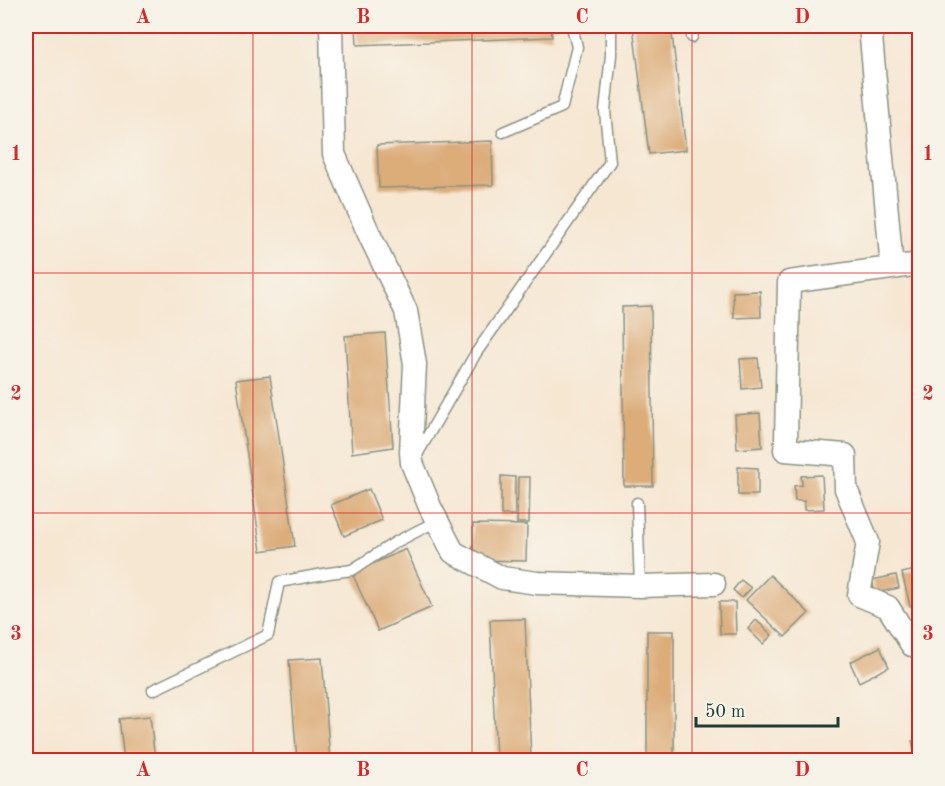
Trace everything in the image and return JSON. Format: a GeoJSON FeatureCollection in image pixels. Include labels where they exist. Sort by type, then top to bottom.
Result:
{"type":"FeatureCollection","features":[{"type":"Feature","properties":{"kind":"street"},"geometry":{"type":"LineString","coordinates":[[331,26],[334,154],[406,311],[416,364],[412,464],[453,552],[502,578],[537,583],[640,586],[714,584]]}},
{"type":"Feature","properties":{"kind":"street"},"geometry":{"type":"LineString","coordinates":[[870,26],[892,268]]}},
{"type":"Feature","properties":{"kind":"street"},"geometry":{"type":"LineString","coordinates":[[920,264],[789,282],[785,450],[845,455],[846,489],[868,543],[860,595],[888,607],[912,645],[920,644]]}},
{"type":"Feature","properties":{"kind":"lane"},"geometry":{"type":"LineString","coordinates":[[503,132],[562,107],[577,47],[572,26]]}},
{"type":"Feature","properties":{"kind":"lane"},"geometry":{"type":"LineString","coordinates":[[412,464],[476,353],[610,162],[605,111],[611,56],[611,26]]}},
{"type":"Feature","properties":{"kind":"lane"},"geometry":{"type":"LineString","coordinates":[[692,37],[695,26]]}},
{"type":"Feature","properties":{"kind":"lane"},"geometry":{"type":"LineString","coordinates":[[637,503],[640,586]]}},
{"type":"Feature","properties":{"kind":"lane"},"geometry":{"type":"LineString","coordinates":[[153,690],[268,635],[279,582],[352,570],[396,542],[437,521]]}},
{"type":"Feature","properties":{"kind":"building"},"geometry":{"type":"Polygon","coordinates":[[[356,26],[551,26],[552,37],[357,45],[356,26]]]}},
{"type":"Feature","properties":{"kind":"building"},"geometry":{"type":"Polygon","coordinates":[[[633,26],[671,26],[686,150],[649,154],[633,26]]]}},
{"type":"Feature","properties":{"kind":"building"},"geometry":{"type":"Polygon","coordinates":[[[492,141],[493,185],[379,188],[377,145],[492,141]]]}},
{"type":"Feature","properties":{"kind":"building"},"geometry":{"type":"Polygon","coordinates":[[[760,291],[761,317],[734,318],[733,292],[760,291]]]}},
{"type":"Feature","properties":{"kind":"building"},"geometry":{"type":"Polygon","coordinates":[[[651,306],[653,486],[624,486],[622,307],[651,306]]]}},
{"type":"Feature","properties":{"kind":"building"},"geometry":{"type":"Polygon","coordinates":[[[385,333],[393,447],[352,453],[345,336],[385,333]]]}},
{"type":"Feature","properties":{"kind":"building"},"geometry":{"type":"Polygon","coordinates":[[[758,358],[761,387],[742,389],[740,359],[758,358]]]}},
{"type":"Feature","properties":{"kind":"building"},"geometry":{"type":"Polygon","coordinates":[[[270,376],[295,546],[261,551],[236,380],[270,376]]]}},
{"type":"Feature","properties":{"kind":"building"},"geometry":{"type":"Polygon","coordinates":[[[760,413],[762,447],[737,449],[735,415],[760,413]]]}},
{"type":"Feature","properties":{"kind":"building"},"geometry":{"type":"Polygon","coordinates":[[[738,467],[758,468],[758,495],[738,495],[738,467]]]}},
{"type":"Feature","properties":{"kind":"building"},"geometry":{"type":"Polygon","coordinates":[[[822,475],[824,509],[804,510],[804,501],[795,501],[794,486],[802,485],[801,476],[822,475]]]}},
{"type":"Feature","properties":{"kind":"building"},"geometry":{"type":"Polygon","coordinates":[[[501,476],[515,477],[515,515],[501,515],[501,476]]]}},
{"type":"Feature","properties":{"kind":"building"},"geometry":{"type":"Polygon","coordinates":[[[518,477],[530,477],[529,523],[517,523],[518,477]]]}},
{"type":"Feature","properties":{"kind":"building"},"geometry":{"type":"Polygon","coordinates":[[[369,489],[382,520],[344,536],[331,505],[369,489]]]}},
{"type":"Feature","properties":{"kind":"building"},"geometry":{"type":"Polygon","coordinates":[[[473,524],[527,525],[526,561],[473,560],[473,524]]]}},
{"type":"Feature","properties":{"kind":"building"},"geometry":{"type":"Polygon","coordinates":[[[406,549],[432,607],[378,631],[352,573],[406,549]]]}},
{"type":"Feature","properties":{"kind":"building"},"geometry":{"type":"Polygon","coordinates":[[[920,569],[920,604],[910,606],[902,573],[920,569]]]}},
{"type":"Feature","properties":{"kind":"building"},"geometry":{"type":"Polygon","coordinates":[[[770,575],[809,613],[785,637],[746,600],[770,575]]]}},
{"type":"Feature","properties":{"kind":"building"},"geometry":{"type":"Polygon","coordinates":[[[896,575],[899,588],[875,593],[872,580],[896,575]]]}},
{"type":"Feature","properties":{"kind":"building"},"geometry":{"type":"Polygon","coordinates":[[[741,580],[751,588],[742,598],[733,590],[741,580]]]}},
{"type":"Feature","properties":{"kind":"building"},"geometry":{"type":"Polygon","coordinates":[[[719,602],[735,602],[736,634],[720,634],[719,602]]]}},
{"type":"Feature","properties":{"kind":"building"},"geometry":{"type":"Polygon","coordinates":[[[525,619],[531,760],[496,760],[490,620],[525,619]]]}},
{"type":"Feature","properties":{"kind":"building"},"geometry":{"type":"Polygon","coordinates":[[[756,620],[772,635],[763,644],[748,629],[756,620]]]}},
{"type":"Feature","properties":{"kind":"building"},"geometry":{"type":"Polygon","coordinates":[[[647,631],[674,631],[674,760],[647,760],[647,631]]]}},
{"type":"Feature","properties":{"kind":"building"},"geometry":{"type":"Polygon","coordinates":[[[880,647],[889,667],[859,682],[850,662],[880,647]]]}},
{"type":"Feature","properties":{"kind":"building"},"geometry":{"type":"Polygon","coordinates":[[[322,658],[330,760],[297,760],[289,660],[322,658]]]}},
{"type":"Feature","properties":{"kind":"building"},"geometry":{"type":"Polygon","coordinates":[[[150,716],[155,760],[124,760],[119,719],[150,716]]]}},
{"type":"Feature","properties":{"kind":"building"},"geometry":{"type":"Polygon","coordinates":[[[920,740],[920,760],[916,760],[912,741],[920,740]]]}}]}
